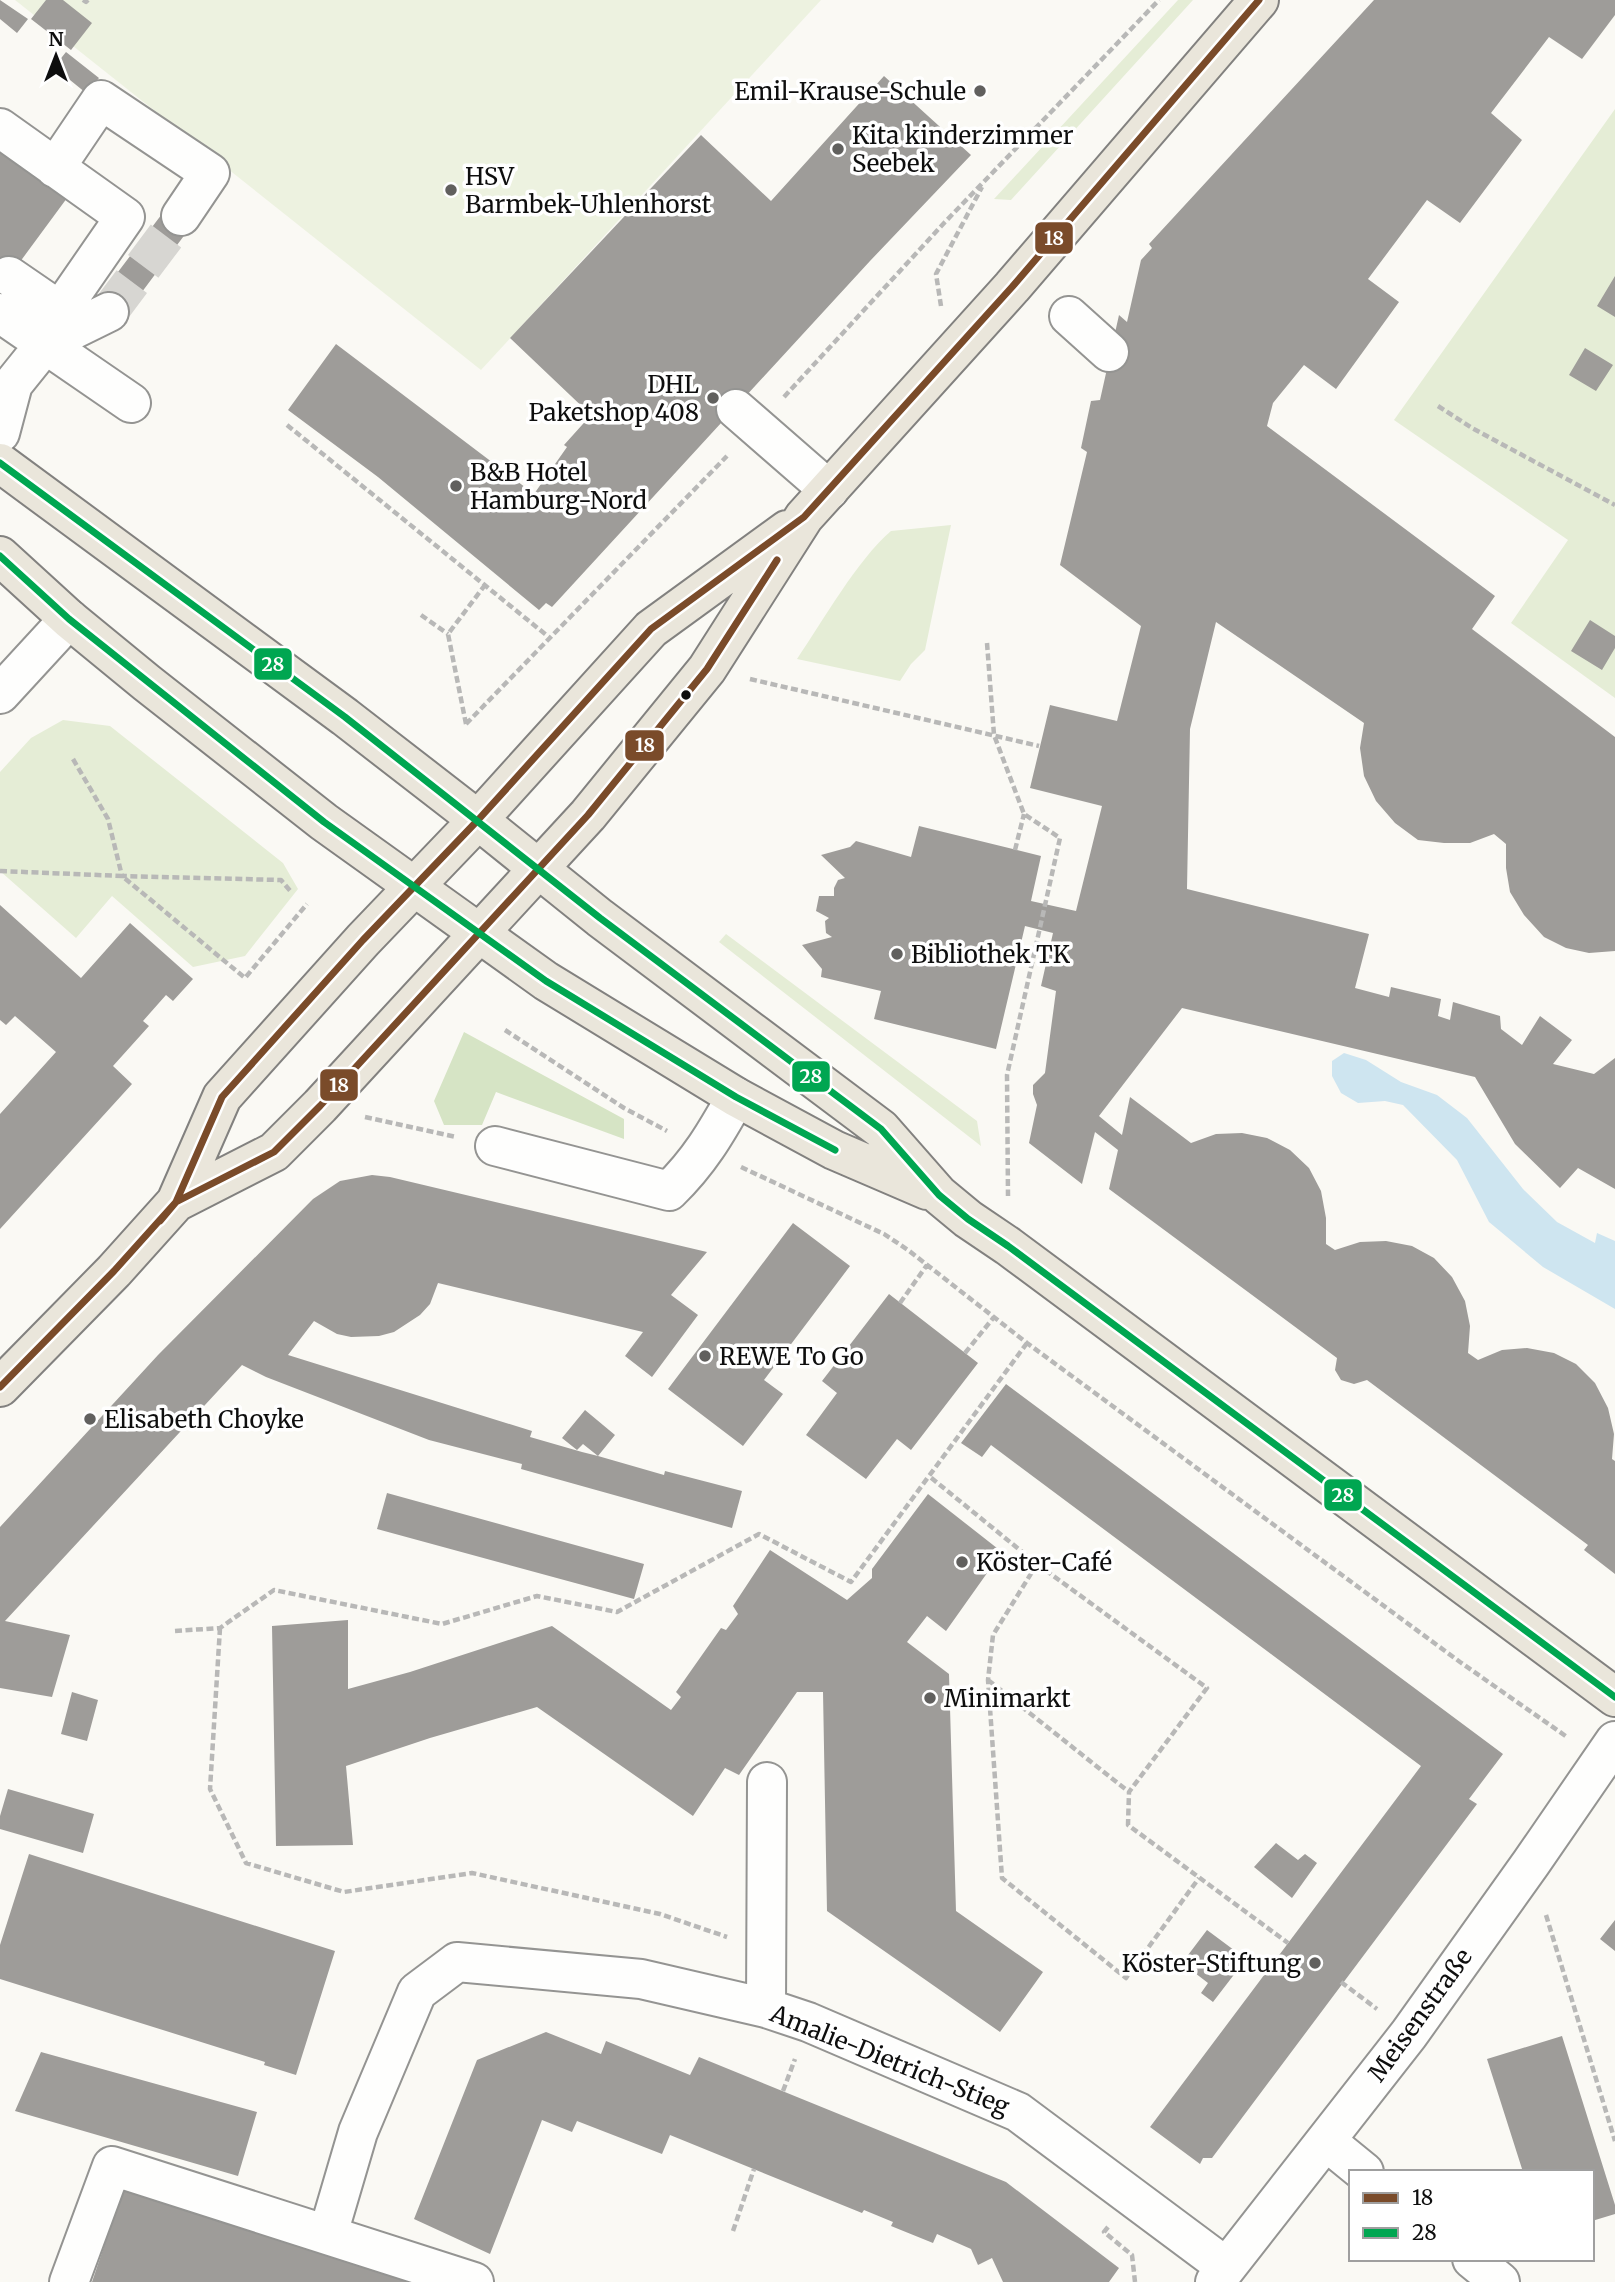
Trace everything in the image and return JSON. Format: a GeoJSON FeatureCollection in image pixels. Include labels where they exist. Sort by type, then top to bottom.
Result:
{"type":"FeatureCollection","features":[{"type":"Feature","properties":{"kind":"main road"},"geometry":{"type":"LineString","coordinates":[[176,1202],[274,1152],[320,1106],[588,815],[707,669],[817,504],[948,358],[1259,0]]}},
{"type":"Feature","properties":{"kind":"main road"},"geometry":{"type":"LineString","coordinates":[[0,463],[345,717],[538,870],[881,1129],[939,1195],[968,1219],[1615,1697]]}},
{"type":"Feature","properties":{"kind":"main road"},"geometry":{"type":"LineString","coordinates":[[0,1387],[114,1271],[176,1202],[222,1097],[363,940],[478,820],[651,629],[817,504]]}},
{"type":"Feature","properties":{"kind":"main road"},"geometry":{"type":"LineString","coordinates":[[2,565],[324,822],[546,981],[736,1097],[834,1150],[939,1195]]}},
{"type":"Feature","properties":{"kind":"street"},"geometry":{"type":"LineString","coordinates":[[55,168],[101,100],[210,173],[181,216]]}},
{"type":"Feature","properties":{"kind":"street"},"geometry":{"type":"LineString","coordinates":[[0,128],[125,217],[13,384],[0,432]]}},
{"type":"Feature","properties":{"kind":"street"},"geometry":{"type":"LineString","coordinates":[[9,276],[53,327],[131,403]]}},
{"type":"Feature","properties":{"kind":"street"},"geometry":{"type":"LineString","coordinates":[[0,313],[53,327],[109,312]]}},
{"type":"Feature","properties":{"kind":"street"},"geometry":{"type":"LineString","coordinates":[[1069,316],[1109,352]]}},
{"type":"Feature","properties":{"kind":"street"},"geometry":{"type":"LineString","coordinates":[[736,409],[817,504]]}},
{"type":"Feature","properties":{"kind":"street"},"geometry":{"type":"LineString","coordinates":[[0,694],[69,619]]}},
{"type":"Feature","properties":{"kind":"street"},"geometry":{"type":"LineString","coordinates":[[495,1146],[669,1192],[687,1175],[705,1151],[736,1097]]}},
{"type":"Feature","properties":{"kind":"street","name":"Meisenstraße"},"geometry":{"type":"LineString","coordinates":[[1221,2274],[1409,2034],[1609,1751]]}},
{"type":"Feature","properties":{"kind":"street"},"geometry":{"type":"LineString","coordinates":[[766,2008],[768,1782]]}},
{"type":"Feature","properties":{"kind":"street","name":"Amalie-Dietrich-Stieg"},"geometry":{"type":"LineString","coordinates":[[328,2234],[358,2132],[417,1992],[457,1962],[641,1979],[766,2008],[808,2022],[1018,2112],[1221,2274]]}},
{"type":"Feature","properties":{"kind":"street"},"geometry":{"type":"LineString","coordinates":[[1326,2141],[1362,2170]]}},
{"type":"Feature","properties":{"kind":"street"},"geometry":{"type":"LineString","coordinates":[[69,2282],[111,2166],[474,2282]]}},
{"type":"Feature","properties":{"kind":"street"},"geometry":{"type":"LineString","coordinates":[[1474,2261],[1500,2282]]}},
{"type":"Feature","properties":{"kind":"path"},"geometry":{"type":"LineString","coordinates":[[948,358],[936,274],[986,180],[1159,0]]}},
{"type":"Feature","properties":{"kind":"path"},"geometry":{"type":"LineString","coordinates":[[1438,406],[1472,428],[1615,505]]}},
{"type":"Feature","properties":{"kind":"path"},"geometry":{"type":"LineString","coordinates":[[287,425],[550,638]]}},
{"type":"Feature","properties":{"kind":"path"},"geometry":{"type":"LineString","coordinates":[[448,634],[485,585]]}},
{"type":"Feature","properties":{"kind":"path"},"geometry":{"type":"LineString","coordinates":[[421,615],[448,634],[466,724]]}},
{"type":"Feature","properties":{"kind":"path"},"geometry":{"type":"LineString","coordinates":[[987,643],[994,735],[1024,814],[1015,849]]}},
{"type":"Feature","properties":{"kind":"path"},"geometry":{"type":"LineString","coordinates":[[707,669],[1039,746]]}},
{"type":"Feature","properties":{"kind":"path"},"geometry":{"type":"LineString","coordinates":[[73,759],[108,819],[122,876],[245,978],[307,904]]}},
{"type":"Feature","properties":{"kind":"path"},"geometry":{"type":"LineString","coordinates":[[1008,1246],[1007,1075],[1060,838],[1024,814]]}},
{"type":"Feature","properties":{"kind":"path"},"geometry":{"type":"LineString","coordinates":[[0,871],[281,880],[292,893]]}},
{"type":"Feature","properties":{"kind":"path"},"geometry":{"type":"LineString","coordinates":[[505,1030],[624,1108],[705,1151],[884,1234],[1027,1343],[1460,1661],[1609,1751]]}},
{"type":"Feature","properties":{"kind":"path"},"geometry":{"type":"LineString","coordinates":[[320,1106],[495,1146]]}},
{"type":"Feature","properties":{"kind":"path"},"geometry":{"type":"LineString","coordinates":[[900,1303],[927,1265]]}},
{"type":"Feature","properties":{"kind":"path"},"geometry":{"type":"LineString","coordinates":[[965,1353],[993,1317]]}},
{"type":"Feature","properties":{"kind":"path"},"geometry":{"type":"LineString","coordinates":[[175,1630],[220,1628],[274,1590],[442,1623],[537,1596],[617,1612],[759,1534],[851,1582],[1027,1343]]}},
{"type":"Feature","properties":{"kind":"path"},"geometry":{"type":"LineString","coordinates":[[929,1476],[1037,1564],[1207,1688],[1129,1792],[1128,1825],[1288,1943]]}},
{"type":"Feature","properties":{"kind":"path"},"geometry":{"type":"LineString","coordinates":[[1037,1564],[993,1636],[988,1680],[1002,1878],[1126,1978],[1199,1878]]}},
{"type":"Feature","properties":{"kind":"path"},"geometry":{"type":"LineString","coordinates":[[220,1628],[210,1789],[246,1863],[344,1892],[471,1873],[660,1914],[766,1951]]}},
{"type":"Feature","properties":{"kind":"path"},"geometry":{"type":"LineString","coordinates":[[988,1680],[1129,1792]]}},
{"type":"Feature","properties":{"kind":"path"},"geometry":{"type":"LineString","coordinates":[[1531,1863],[1615,2141]]}},
{"type":"Feature","properties":{"kind":"path"},"geometry":{"type":"LineString","coordinates":[[1608,2121],[1615,2121]]}},
{"type":"Feature","properties":{"kind":"path"},"geometry":{"type":"LineString","coordinates":[[733,2231],[754,2169]]}},
{"type":"Feature","properties":{"kind":"green space","name":"HSV Barmbek-Uhlenhorst"},"geometry":{"type":"Polygon","coordinates":[[[15,0],[821,0],[481,370],[15,0]]]}},
{"type":"Feature","properties":{"kind":"green space"},"geometry":{"type":"Polygon","coordinates":[[[1178,0],[1193,0],[1011,200],[994,199],[1178,0]]]}},
{"type":"Feature","properties":{"kind":"green space"},"geometry":{"type":"Polygon","coordinates":[[[1615,109],[1615,698],[1511,623],[1568,540],[1394,420],[1615,109]]]}},
{"type":"Feature","properties":{"kind":"green space"},"geometry":{"type":"Polygon","coordinates":[[[951,525],[925,650],[911,664],[900,681],[797,659],[853,574],[891,531],[951,525]]]}},
{"type":"Feature","properties":{"kind":"green space"},"geometry":{"type":"Polygon","coordinates":[[[63,720],[110,726],[283,863],[298,889],[245,956],[193,967],[112,896],[76,938],[0,871],[0,772],[31,738],[63,720]]]}},
{"type":"Feature","properties":{"kind":"green space"},"geometry":{"type":"Polygon","coordinates":[[[726,934],[977,1121],[981,1146],[719,942],[726,934]]]}},
{"type":"Feature","properties":{"kind":"green space"},"geometry":{"type":"Polygon","coordinates":[[[464,1032],[624,1119],[624,1139],[496,1092],[482,1125],[444,1125],[434,1101],[464,1032]]]}},
{"type":"Feature","properties":{"kind":"water"},"geometry":{"type":"Polygon","coordinates":[[[1344,1053],[1366,1060],[1401,1082],[1437,1095],[1467,1118],[1523,1189],[1557,1222],[1595,1243],[1597,1233],[1615,1241],[1615,1309],[1543,1267],[1489,1222],[1457,1160],[1403,1105],[1385,1101],[1358,1103],[1341,1093],[1332,1076],[1332,1061],[1344,1053]]]}},
{"type":"Feature","properties":{"kind":"building"},"geometry":{"type":"Polygon","coordinates":[[[0,0],[28,19],[17,33],[0,19],[0,0]]]}},
{"type":"Feature","properties":{"kind":"building"},"geometry":{"type":"Polygon","coordinates":[[[46,0],[63,0],[92,23],[71,50],[31,19],[46,0]]]}},
{"type":"Feature","properties":{"kind":"building"},"geometry":{"type":"Polygon","coordinates":[[[1374,0],[1615,0],[1615,15],[1582,59],[1549,37],[1491,113],[1522,140],[1460,223],[1427,200],[1368,279],[1399,302],[1336,389],[1304,365],[1273,403],[1267,426],[1495,596],[1472,629],[1615,737],[1615,951],[1589,953],[1566,948],[1544,937],[1524,915],[1510,892],[1506,844],[1494,834],[1470,843],[1444,843],[1418,840],[1395,823],[1376,801],[1364,776],[1360,748],[1364,723],[1216,622],[1190,729],[1187,889],[1369,934],[1355,988],[1389,997],[1391,987],[1441,999],[1438,1016],[1450,1020],[1453,1002],[1500,1016],[1501,1029],[1522,1045],[1540,1016],[1572,1040],[1553,1064],[1594,1074],[1615,1058],[1615,1189],[1578,1168],[1560,1188],[1515,1144],[1475,1077],[1182,1008],[1099,1116],[1122,1135],[1130,1097],[1191,1143],[1216,1134],[1242,1133],[1267,1138],[1290,1150],[1309,1168],[1321,1191],[1326,1218],[1326,1244],[1335,1250],[1360,1242],[1386,1241],[1412,1246],[1434,1258],[1452,1277],[1465,1301],[1470,1326],[1468,1353],[1478,1360],[1502,1350],[1527,1348],[1554,1353],[1576,1364],[1595,1383],[1608,1408],[1614,1434],[1612,1459],[1615,1461],[1615,1574],[1584,1550],[1588,1545],[1367,1380],[1354,1384],[1341,1380],[1335,1370],[1337,1358],[1109,1189],[1118,1150],[1095,1132],[1082,1184],[1029,1143],[1037,1105],[1033,1085],[1045,1073],[1056,991],[1041,986],[1053,933],[1025,926],[996,1049],[874,1019],[881,991],[821,977],[822,969],[802,945],[832,937],[826,933],[825,921],[829,918],[816,911],[819,896],[834,896],[838,880],[845,878],[821,855],[850,847],[856,841],[911,857],[919,826],[1041,856],[1031,901],[1076,911],[1102,806],[1030,788],[1050,705],[1117,721],[1141,626],[1060,565],[1087,452],[1081,448],[1091,401],[1100,400],[1119,315],[1127,322],[1141,260],[1152,248],[1149,244],[1374,0]]]}},
{"type":"Feature","properties":{"kind":"building"},"geometry":{"type":"Polygon","coordinates":[[[66,52],[99,78],[86,93],[54,67],[66,52]]]}},
{"type":"Feature","properties":{"kind":"building"},"geometry":{"type":"Polygon","coordinates":[[[884,76],[971,155],[552,607],[546,603],[539,610],[378,477],[288,410],[336,344],[534,494],[567,447],[564,445],[591,415],[510,338],[701,135],[771,201],[884,76]]]}},
{"type":"Feature","properties":{"kind":"building"},"geometry":{"type":"Polygon","coordinates":[[[0,143],[70,194],[0,289],[0,143]]]}},
{"type":"Feature","properties":{"kind":"building"},"geometry":{"type":"Polygon","coordinates":[[[168,206],[192,225],[121,320],[96,301],[168,206]]]}},
{"type":"Feature","properties":{"kind":"building"},"geometry":{"type":"Polygon","coordinates":[[[1615,276],[1615,317],[1597,306],[1615,276]]]}},
{"type":"Feature","properties":{"kind":"building"},"geometry":{"type":"Polygon","coordinates":[[[1585,348],[1613,365],[1596,391],[1569,375],[1585,348]]]}},
{"type":"Feature","properties":{"kind":"building"},"geometry":{"type":"Polygon","coordinates":[[[1590,620],[1615,636],[1615,648],[1602,670],[1571,651],[1590,620]]]}},
{"type":"Feature","properties":{"kind":"building"},"geometry":{"type":"Polygon","coordinates":[[[0,905],[81,978],[130,923],[193,979],[173,1001],[166,995],[143,1021],[149,1026],[113,1066],[132,1084],[0,1229],[0,1114],[56,1052],[15,1016],[6,1025],[0,1020],[0,905]]]}},
{"type":"Feature","properties":{"kind":"building"},"geometry":{"type":"Polygon","coordinates":[[[372,1175],[707,1252],[671,1295],[698,1315],[652,1377],[625,1356],[643,1332],[438,1283],[430,1304],[420,1315],[394,1332],[379,1336],[351,1337],[337,1334],[314,1321],[288,1355],[532,1431],[530,1437],[664,1475],[665,1471],[742,1491],[732,1528],[521,1469],[522,1464],[429,1440],[266,1377],[242,1365],[5,1621],[70,1635],[52,1697],[0,1688],[0,1527],[158,1355],[313,1199],[340,1181],[372,1175]]]}},
{"type":"Feature","properties":{"kind":"building"},"geometry":{"type":"Polygon","coordinates":[[[793,1223],[850,1266],[764,1380],[783,1394],[743,1446],[668,1389],[793,1223]]]}},
{"type":"Feature","properties":{"kind":"building"},"geometry":{"type":"Polygon","coordinates":[[[889,1294],[978,1363],[911,1450],[897,1439],[866,1479],[806,1435],[837,1393],[822,1381],[889,1294]]]}},
{"type":"Feature","properties":{"kind":"building"},"geometry":{"type":"Polygon","coordinates":[[[1006,1384],[1503,1754],[1469,1799],[1477,1804],[1212,2158],[1203,2158],[1200,2164],[1150,2127],[1421,1766],[991,1445],[982,1457],[961,1443],[1006,1384]]]}},
{"type":"Feature","properties":{"kind":"building"},"geometry":{"type":"Polygon","coordinates":[[[585,1410],[615,1435],[598,1456],[583,1444],[577,1450],[562,1438],[585,1410]]]}},
{"type":"Feature","properties":{"kind":"building"},"geometry":{"type":"Polygon","coordinates":[[[387,1493],[644,1564],[634,1599],[377,1529],[387,1493]]]}},
{"type":"Feature","properties":{"kind":"building"},"geometry":{"type":"Polygon","coordinates":[[[928,1494],[1002,1552],[946,1631],[927,1616],[907,1642],[949,1674],[956,1911],[1043,1972],[1000,2032],[827,1911],[823,1692],[797,1692],[739,1775],[725,1768],[693,1816],[537,1707],[346,1766],[353,1845],[276,1846],[272,1626],[348,1620],[348,1689],[552,1626],[671,1710],[681,1697],[676,1692],[721,1628],[726,1630],[738,1614],[733,1606],[770,1550],[847,1600],[872,1578],[872,1569],[928,1494]]]}},
{"type":"Feature","properties":{"kind":"building"},"geometry":{"type":"Polygon","coordinates":[[[72,1692],[98,1700],[87,1741],[61,1734],[72,1692]]]}},
{"type":"Feature","properties":{"kind":"building"},"geometry":{"type":"Polygon","coordinates":[[[8,1789],[94,1814],[83,1853],[0,1829],[0,1816],[8,1789]]]}},
{"type":"Feature","properties":{"kind":"building"},"geometry":{"type":"Polygon","coordinates":[[[1276,1843],[1298,1860],[1305,1854],[1317,1863],[1292,1898],[1254,1867],[1276,1843]]]}},
{"type":"Feature","properties":{"kind":"building"},"geometry":{"type":"Polygon","coordinates":[[[29,1854],[335,1951],[296,2075],[264,2065],[265,2062],[0,1979],[0,1945],[29,1854]]]}},
{"type":"Feature","properties":{"kind":"building"},"geometry":{"type":"Polygon","coordinates":[[[1615,1920],[1615,1951],[1600,1939],[1615,1920]]]}},
{"type":"Feature","properties":{"kind":"building"},"geometry":{"type":"Polygon","coordinates":[[[1207,1930],[1246,1959],[1213,2002],[1201,1993],[1208,1983],[1182,1963],[1207,1930]]]}},
{"type":"Feature","properties":{"kind":"building"},"geometry":{"type":"Polygon","coordinates":[[[546,2032],[601,2054],[606,2041],[690,2075],[699,2057],[1006,2182],[1119,2268],[1109,2282],[1003,2282],[992,2258],[978,2265],[971,2249],[937,2234],[933,2243],[891,2226],[893,2222],[864,2210],[862,2213],[670,2135],[662,2154],[577,2121],[572,2132],[542,2120],[490,2254],[414,2219],[477,2060],[546,2032]]]}},
{"type":"Feature","properties":{"kind":"building"},"geometry":{"type":"Polygon","coordinates":[[[1562,2036],[1615,2205],[1615,2214],[1594,2220],[1594,2170],[1522,2170],[1487,2059],[1562,2036]]]}},
{"type":"Feature","properties":{"kind":"building"},"geometry":{"type":"Polygon","coordinates":[[[41,2052],[257,2112],[238,2176],[15,2111],[41,2052]]]}},
{"type":"Feature","properties":{"kind":"building"},"geometry":{"type":"Polygon","coordinates":[[[124,2187],[412,2282],[92,2282],[124,2187]]]}},
{"type":"Feature","properties":{"kind":"tunnel"},"geometry":{"type":"LineString","coordinates":[[109,312],[181,216]]}},
{"type":"Feature","properties":{"kind":"transit line","name":"18"},"geometry":{"type":"LineString","coordinates":[[0,1387],[114,1271],[176,1202],[222,1097],[363,940],[478,820],[651,629],[804,517],[1012,287],[1259,0]]}},
{"type":"Feature","properties":{"kind":"transit line","name":"28"},"geometry":{"type":"LineString","coordinates":[[0,463],[345,717],[600,918],[881,1129],[939,1195],[968,1219],[1615,1697]]}},
{"type":"Feature","properties":{"kind":"transit line","name":"28"},"geometry":{"type":"LineString","coordinates":[[0,556],[69,619],[324,822],[546,981],[736,1097],[835,1150]]}},
{"type":"Feature","properties":{"kind":"transit line","name":"18"},"geometry":{"type":"LineString","coordinates":[[160,1221],[176,1202],[274,1152],[320,1106],[588,815],[707,669],[777,560]]}},
{"type":"Feature","properties":{"kind":"place","name":"Emil-Krause-Schule"},"geometry":{"type":"Point","coordinates":[980,91]}},
{"type":"Feature","properties":{"kind":"place","name":"Kita kinderzimmer Seebek"},"geometry":{"type":"Point","coordinates":[838,149]}},
{"type":"Feature","properties":{"kind":"place","name":"HSV Barmbek-Uhlenhorst"},"geometry":{"type":"Point","coordinates":[451,190]}},
{"type":"Feature","properties":{"kind":"place","name":"DHL Paketshop 408"},"geometry":{"type":"Point","coordinates":[713,398]}},
{"type":"Feature","properties":{"kind":"place","name":"B&B Hotel Hamburg-Nord"},"geometry":{"type":"Point","coordinates":[456,486]}},
{"type":"Feature","properties":{"kind":"place","name":"Bibliothek TK"},"geometry":{"type":"Point","coordinates":[897,954]}},
{"type":"Feature","properties":{"kind":"place","name":"REWE To Go"},"geometry":{"type":"Point","coordinates":[705,1356]}},
{"type":"Feature","properties":{"kind":"place","name":"Elisabeth Choyke"},"geometry":{"type":"Point","coordinates":[90,1419]}},
{"type":"Feature","properties":{"kind":"place","name":"Köster-Café"},"geometry":{"type":"Point","coordinates":[962,1562]}},
{"type":"Feature","properties":{"kind":"place","name":"Minimarkt"},"geometry":{"type":"Point","coordinates":[930,1698]}},
{"type":"Feature","properties":{"kind":"place","name":"Köster-Stiftung"},"geometry":{"type":"Point","coordinates":[1315,1963]}}]}
